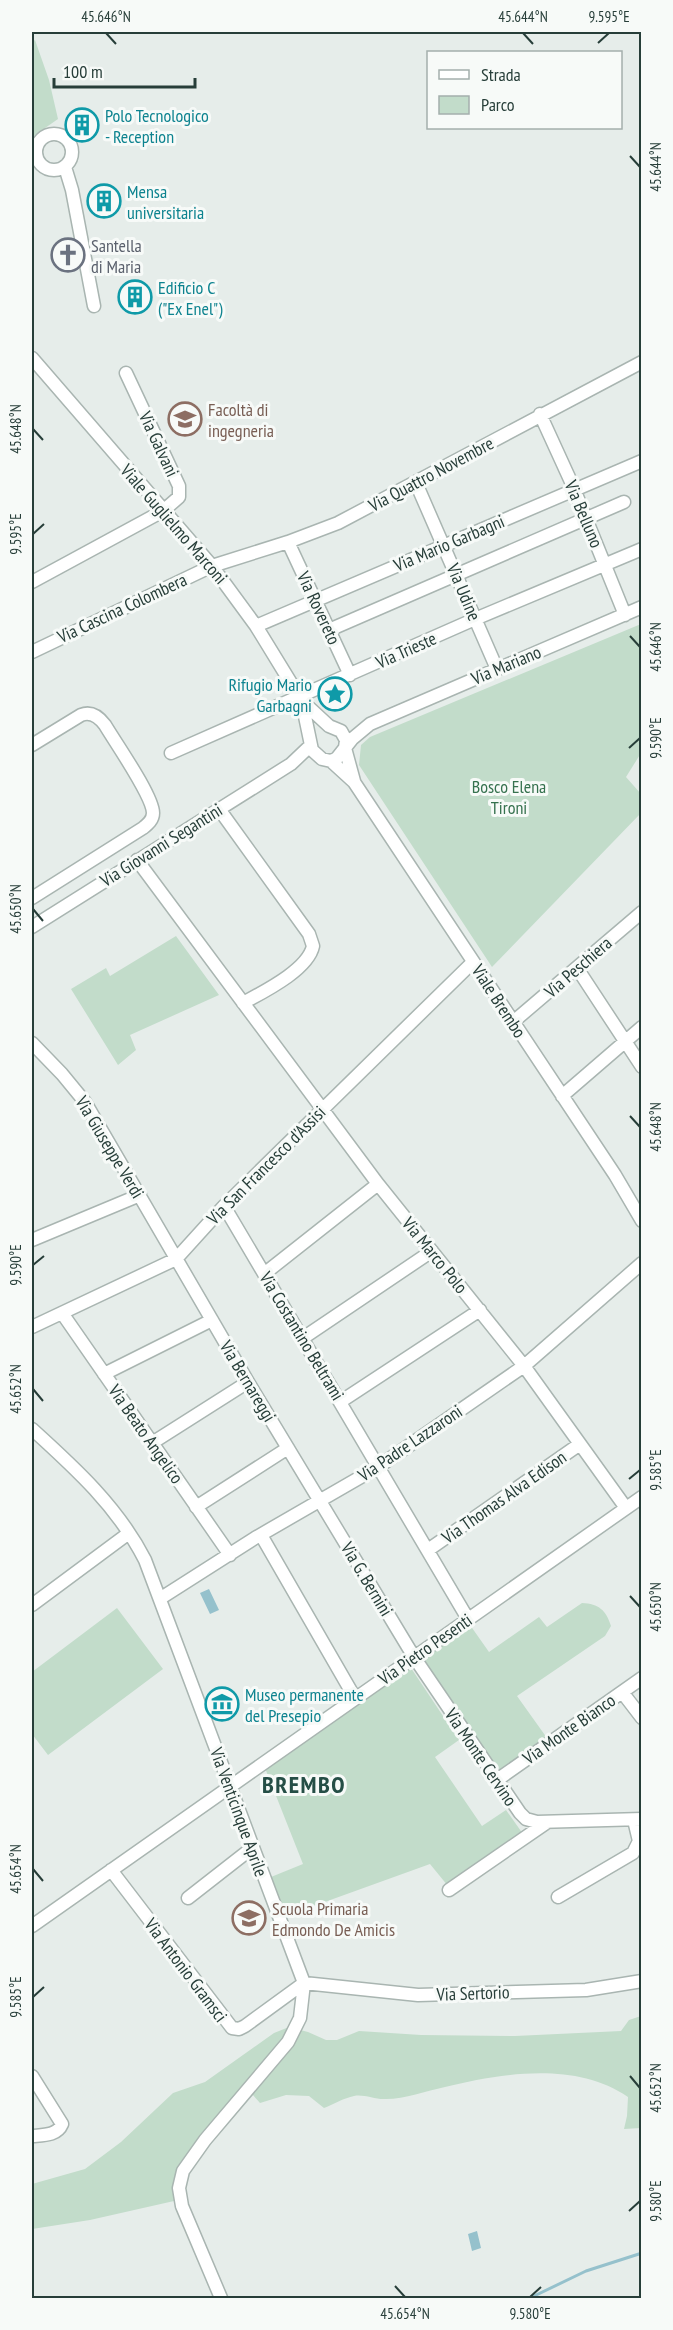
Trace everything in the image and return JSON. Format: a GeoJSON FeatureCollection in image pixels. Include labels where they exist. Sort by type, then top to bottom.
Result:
{"type":"FeatureCollection","features":[{"type":"Feature","properties":{"kind":"street"},"geometry":{"type":"LineString","coordinates":[[48,135],[59,135],[68,140],[73,151],[65,167],[55,171],[36,166],[39,142],[48,135]]}},
{"type":"Feature","properties":{"kind":"street"},"geometry":{"type":"LineString","coordinates":[[65,167],[94,306]]}},
{"type":"Feature","properties":{"kind":"street","name":"Viale Guglielmo Marconi"},"geometry":{"type":"LineString","coordinates":[[32,358],[212,566],[256,626],[301,698],[344,737],[345,748]]}},
{"type":"Feature","properties":{"kind":"street","name":"Via Quattro Novembre"},"geometry":{"type":"LineString","coordinates":[[212,566],[288,542],[338,523],[642,362]]}},
{"type":"Feature","properties":{"kind":"street","name":"Via Galvani"},"geometry":{"type":"LineString","coordinates":[[126,373],[179,486],[179,497],[163,511]]}},
{"type":"Feature","properties":{"kind":"street","name":"Via Belluno"},"geometry":{"type":"LineString","coordinates":[[540,414],[574,489],[625,615]]}},
{"type":"Feature","properties":{"kind":"street","name":"Via Mario Garbagni"},"geometry":{"type":"LineString","coordinates":[[256,626],[642,461]]}},
{"type":"Feature","properties":{"kind":"street","name":"Via Udine"},"geometry":{"type":"LineString","coordinates":[[416,483],[497,669]]}},
{"type":"Feature","properties":{"kind":"street"},"geometry":{"type":"LineString","coordinates":[[329,630],[624,502]]}},
{"type":"Feature","properties":{"kind":"street"},"geometry":{"type":"LineString","coordinates":[[32,582],[163,511]]}},
{"type":"Feature","properties":{"kind":"street","name":"Via Rovereto"},"geometry":{"type":"LineString","coordinates":[[288,542],[350,675]]}},
{"type":"Feature","properties":{"kind":"street","name":"Via Trieste"},"geometry":{"type":"LineString","coordinates":[[171,753],[301,698],[475,619],[642,549]]}},
{"type":"Feature","properties":{"kind":"street","name":"Via Cascina Colombera"},"geometry":{"type":"LineString","coordinates":[[32,652],[212,566]]}},
{"type":"Feature","properties":{"kind":"street","name":"Via Mariano"},"geometry":{"type":"LineString","coordinates":[[345,748],[360,731],[370,724],[642,608]]}},
{"type":"Feature","properties":{"kind":"street","name":"Viale Guglielmo Marconi"},"geometry":{"type":"LineString","coordinates":[[301,698],[315,754],[326,760]]}},
{"type":"Feature","properties":{"kind":"street"},"geometry":{"type":"LineString","coordinates":[[32,746],[81,715],[87,713],[95,716],[105,725],[147,796],[153,814],[152,819],[143,828],[32,898]]}},
{"type":"Feature","properties":{"kind":"street","name":"Via Mariano"},"geometry":{"type":"LineString","coordinates":[[332,727],[370,724]]}},
{"type":"Feature","properties":{"kind":"street"},"geometry":{"type":"LineString","coordinates":[[312,742],[318,730],[332,727]]}},
{"type":"Feature","properties":{"kind":"street","name":"Via Giovanni Segantini"},"geometry":{"type":"LineString","coordinates":[[32,927],[291,764],[312,742]]}},
{"type":"Feature","properties":{"kind":"street"},"geometry":{"type":"LineString","coordinates":[[326,760],[337,758],[345,748]]}},
{"type":"Feature","properties":{"kind":"street","name":"Viale Brembo"},"geometry":{"type":"LineString","coordinates":[[345,748],[354,782]]}},
{"type":"Feature","properties":{"kind":"street","name":"Via Giovanni Segantini"},"geometry":{"type":"LineString","coordinates":[[291,764],[326,760]]}},
{"type":"Feature","properties":{"kind":"street","name":"Viale Brembo"},"geometry":{"type":"LineString","coordinates":[[326,760],[354,782],[615,1175],[642,1221]]}},
{"type":"Feature","properties":{"kind":"street"},"geometry":{"type":"LineString","coordinates":[[219,809],[309,934],[313,946],[308,956],[281,982],[243,1003]]}},
{"type":"Feature","properties":{"kind":"street","name":"Via Marco Polo"},"geometry":{"type":"LineString","coordinates":[[137,860],[378,1184],[524,1366],[626,1508]]}},
{"type":"Feature","properties":{"kind":"street","name":"Via Peschiera"},"geometry":{"type":"LineString","coordinates":[[513,1022],[642,912]]}},
{"type":"Feature","properties":{"kind":"street","name":"Via San Francesco d'Assisi"},"geometry":{"type":"LineString","coordinates":[[32,1327],[176,1260],[224,1206],[473,962]]}},
{"type":"Feature","properties":{"kind":"street"},"geometry":{"type":"LineString","coordinates":[[577,968],[642,1067]]}},
{"type":"Feature","properties":{"kind":"street"},"geometry":{"type":"LineString","coordinates":[[562,1096],[642,1027]]}},
{"type":"Feature","properties":{"kind":"street","name":"Via Giuseppe Verdi"},"geometry":{"type":"LineString","coordinates":[[32,1043],[82,1099],[176,1260]]}},
{"type":"Feature","properties":{"kind":"street"},"geometry":{"type":"LineString","coordinates":[[264,1274],[378,1184]]}},
{"type":"Feature","properties":{"kind":"street"},"geometry":{"type":"LineString","coordinates":[[32,1240],[140,1196]]}},
{"type":"Feature","properties":{"kind":"street","name":"Via Costantino Beltrami"},"geometry":{"type":"LineString","coordinates":[[224,1206],[468,1619]]}},
{"type":"Feature","properties":{"kind":"street"},"geometry":{"type":"LineString","coordinates":[[303,1338],[432,1251]]}},
{"type":"Feature","properties":{"kind":"street","name":"Via Bernareggi"},"geometry":{"type":"LineString","coordinates":[[176,1260],[320,1502]]}},
{"type":"Feature","properties":{"kind":"street","name":"Via Padre Lazzaroni"},"geometry":{"type":"LineString","coordinates":[[161,1598],[261,1535],[378,1467],[524,1366],[642,1263]]}},
{"type":"Feature","properties":{"kind":"street"},"geometry":{"type":"LineString","coordinates":[[340,1402],[480,1310]]}},
{"type":"Feature","properties":{"kind":"street","name":"Via Beato Angelico"},"geometry":{"type":"LineString","coordinates":[[62,1313],[230,1555]]}},
{"type":"Feature","properties":{"kind":"street"},"geometry":{"type":"LineString","coordinates":[[104,1374],[212,1320]]}},
{"type":"Feature","properties":{"kind":"street"},"geometry":{"type":"LineString","coordinates":[[152,1443],[248,1382]]}},
{"type":"Feature","properties":{"kind":"street","name":"Via Venticinque Aprile"},"geometry":{"type":"LineString","coordinates":[[32,1430],[92,1484],[129,1533],[145,1560],[304,1983],[300,2018],[288,2042],[200,2146],[181,2176],[179,2188],[181,2203],[221,2298]]}},
{"type":"Feature","properties":{"kind":"street","name":"Via Thomas Alva Edison"},"geometry":{"type":"LineString","coordinates":[[428,1550],[580,1444]]}},
{"type":"Feature","properties":{"kind":"street"},"geometry":{"type":"LineString","coordinates":[[196,1506],[288,1448]]}},
{"type":"Feature","properties":{"kind":"street","name":"Via Pietro Pesenti"},"geometry":{"type":"LineString","coordinates":[[32,1926],[642,1497]]}},
{"type":"Feature","properties":{"kind":"street","name":"Via G. Bernini"},"geometry":{"type":"LineString","coordinates":[[320,1502],[414,1657]]}},
{"type":"Feature","properties":{"kind":"street"},"geometry":{"type":"LineString","coordinates":[[32,1605],[129,1533]]}},
{"type":"Feature","properties":{"kind":"street"},"geometry":{"type":"LineString","coordinates":[[261,1535],[355,1698]]}},
{"type":"Feature","properties":{"kind":"street","name":"Via Monte Cervino"},"geometry":{"type":"LineString","coordinates":[[414,1657],[523,1817],[534,1822],[638,1819]]}},
{"type":"Feature","properties":{"kind":"street","name":"Via Monte Bianco"},"geometry":{"type":"LineString","coordinates":[[497,1780],[642,1678]]}},
{"type":"Feature","properties":{"kind":"street"},"geometry":{"type":"LineString","coordinates":[[622,1692],[642,1718]]}},
{"type":"Feature","properties":{"kind":"street"},"geometry":{"type":"LineString","coordinates":[[558,1897],[636,1850],[639,1841],[638,1819]]}},
{"type":"Feature","properties":{"kind":"street"},"geometry":{"type":"LineString","coordinates":[[448,1890],[548,1822]]}},
{"type":"Feature","properties":{"kind":"street"},"geometry":{"type":"LineString","coordinates":[[188,1898],[252,1848]]}},
{"type":"Feature","properties":{"kind":"street","name":"Via Antonio Gramsci"},"geometry":{"type":"LineString","coordinates":[[111,1870],[232,2028],[239,2029],[245,2026],[304,1983]]}},
{"type":"Feature","properties":{"kind":"street","name":"Via Sertorio"},"geometry":{"type":"LineString","coordinates":[[304,1983],[418,1995],[586,1990],[642,1981]]}},
{"type":"Feature","properties":{"kind":"street"},"geometry":{"type":"LineString","coordinates":[[32,2076],[62,2124],[59,2130],[52,2133],[32,2136]]}},
{"type":"Feature","properties":{"kind":"green space"},"geometry":{"type":"Polygon","coordinates":[[[35,40],[49,80],[58,119],[35,135],[32,144],[32,42],[35,40]]]}},
{"type":"Feature","properties":{"kind":"green space"},"geometry":{"type":"Polygon","coordinates":[[[70,240],[75,260],[62,265],[56,249],[60,243],[70,240]]]}},
{"type":"Feature","properties":{"kind":"green space","name":"Bosco Elena Tironi"},"geometry":{"type":"Polygon","coordinates":[[[641,624],[641,753],[626,777],[641,794],[641,813],[492,967],[359,765],[361,745],[370,737],[641,624]]]}},
{"type":"Feature","properties":{"kind":"green space"},"geometry":{"type":"Polygon","coordinates":[[[176,936],[219,995],[130,1035],[136,1050],[118,1065],[71,989],[106,968],[110,976],[176,936]]]}},
{"type":"Feature","properties":{"kind":"green space"},"geometry":{"type":"Polygon","coordinates":[[[582,1603],[601,1609],[611,1626],[605,1636],[517,1696],[547,1738],[499,1772],[421,1659],[470,1625],[489,1652],[539,1617],[547,1627],[582,1603]]]}},
{"type":"Feature","properties":{"kind":"green space"},"geometry":{"type":"Polygon","coordinates":[[[117,1608],[163,1669],[48,1755],[32,1734],[32,1672],[117,1608]]]}},
{"type":"Feature","properties":{"kind":"green space"},"geometry":{"type":"Polygon","coordinates":[[[411,1668],[459,1740],[435,1757],[482,1826],[506,1810],[523,1834],[448,1886],[430,1864],[286,1916],[271,1877],[303,1864],[265,1768],[411,1668]]]}},
{"type":"Feature","properties":{"kind":"green space"},"geometry":{"type":"Polygon","coordinates":[[[641,2016],[641,2128],[624,2129],[628,2097],[608,2086],[585,2078],[562,2074],[538,2073],[490,2078],[393,2099],[354,2096],[324,2108],[309,2096],[286,2095],[260,2103],[246,2087],[175,2185],[174,2201],[90,2220],[32,2229],[32,2184],[85,2169],[121,2142],[173,2093],[205,2082],[274,2033],[289,2027],[326,2040],[337,2040],[359,2031],[421,2035],[515,2036],[621,2031],[629,2020],[641,2016]]]}},
{"type":"Feature","properties":{"kind":"water"},"geometry":{"type":"Polygon","coordinates":[[[209,1589],[219,1610],[210,1614],[200,1593],[209,1589]]]}},
{"type":"Feature","properties":{"kind":"water"},"geometry":{"type":"Polygon","coordinates":[[[477,2231],[481,2248],[472,2251],[468,2234],[477,2231]]]}},
{"type":"Feature","properties":{"kind":"waterway"},"geometry":{"type":"LineString","coordinates":[[530,2298],[586,2271],[642,2253]]}},
{"type":"Feature","properties":{"kind":"place","name":"Polo Tecnologico - Reception"},"geometry":{"type":"Point","coordinates":[82,125]}},
{"type":"Feature","properties":{"kind":"place","name":"Mensa universitaria"},"geometry":{"type":"Point","coordinates":[104,201]}},
{"type":"Feature","properties":{"kind":"place","name":"Santella di Maria"},"geometry":{"type":"Point","coordinates":[68,255]}},
{"type":"Feature","properties":{"kind":"place","name":"Edificio C (\"Ex Enel\")"},"geometry":{"type":"Point","coordinates":[135,297]}},
{"type":"Feature","properties":{"kind":"place","name":"Facoltà di ingegneria"},"geometry":{"type":"Point","coordinates":[185,419]}},
{"type":"Feature","properties":{"kind":"place","name":"Rifugio Mario Garbagni"},"geometry":{"type":"Point","coordinates":[335,694]}},
{"type":"Feature","properties":{"kind":"place","name":"Museo permanente del Presepio"},"geometry":{"type":"Point","coordinates":[222,1704]}},
{"type":"Feature","properties":{"kind":"place","name":"Scuola Primaria Edmondo De Amicis"},"geometry":{"type":"Point","coordinates":[249,1918]}},
{"type":"Feature","properties":{"kind":"district","name":"BREMBO"},"geometry":{"type":"Point","coordinates":[304,1784]}}]}
